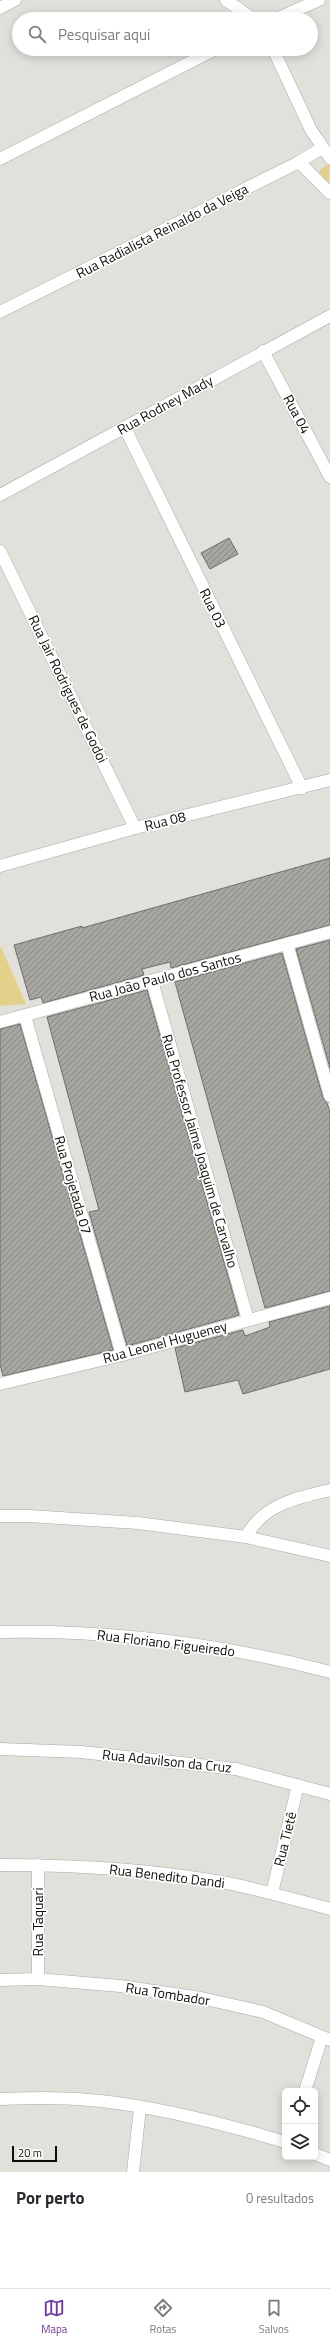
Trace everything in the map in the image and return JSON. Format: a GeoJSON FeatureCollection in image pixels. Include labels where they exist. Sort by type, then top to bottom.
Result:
{"type":"FeatureCollection","features":[{"type":"Feature","properties":{"kind":"street"},"geometry":{"type":"LineString","coordinates":[[0,8],[16,0]]}},
{"type":"Feature","properties":{"kind":"street"},"geometry":{"type":"LineString","coordinates":[[226,0],[243,12]]}},
{"type":"Feature","properties":{"kind":"street"},"geometry":{"type":"LineString","coordinates":[[291,12],[318,0]]}},
{"type":"Feature","properties":{"kind":"street"},"geometry":{"type":"LineString","coordinates":[[0,159],[202,56]]}},
{"type":"Feature","properties":{"kind":"street"},"geometry":{"type":"LineString","coordinates":[[276,56],[311,130],[330,158]]}},
{"type":"Feature","properties":{"kind":"street","name":"Rua Radialista Reinaldo da Veiga"},"geometry":{"type":"LineString","coordinates":[[0,312],[299,162],[322,148]]}},
{"type":"Feature","properties":{"kind":"street"},"geometry":{"type":"LineString","coordinates":[[299,162],[330,193]]}},
{"type":"Feature","properties":{"kind":"street","name":"Rua Rodney Mady"},"geometry":{"type":"LineString","coordinates":[[0,495],[330,316]]}},
{"type":"Feature","properties":{"kind":"street","name":"Rua 04"},"geometry":{"type":"LineString","coordinates":[[263,351],[330,477]]}},
{"type":"Feature","properties":{"kind":"street","name":"Rua 03"},"geometry":{"type":"LineString","coordinates":[[125,428],[302,788]]}},
{"type":"Feature","properties":{"kind":"street","name":"Rua Jair Rodrigues de Godoi"},"geometry":{"type":"LineString","coordinates":[[0,551],[136,828]]}},
{"type":"Feature","properties":{"kind":"street","name":"Rua 08"},"geometry":{"type":"LineString","coordinates":[[0,866],[136,828],[330,780]]}},
{"type":"Feature","properties":{"kind":"street","name":"Rua João Paulo dos Santos"},"geometry":{"type":"LineString","coordinates":[[4,1020],[24,1016],[330,932]]}},
{"type":"Feature","properties":{"kind":"street"},"geometry":{"type":"LineString","coordinates":[[287,944],[330,1096]]}},
{"type":"Feature","properties":{"kind":"street","name":"Rua Professor Jaime Joaquim de Carvalho"},"geometry":{"type":"LineString","coordinates":[[152,981],[248,1320]]}},
{"type":"Feature","properties":{"kind":"street","name":"Rua Projetada 07"},"geometry":{"type":"LineString","coordinates":[[24,1016],[122,1355]]}},
{"type":"Feature","properties":{"kind":"street","name":"Rua Leonel Hugueney"},"geometry":{"type":"LineString","coordinates":[[0,1384],[122,1355],[330,1298]]}},
{"type":"Feature","properties":{"kind":"street"},"geometry":{"type":"LineString","coordinates":[[246,1536],[252,1525],[262,1514],[279,1505],[330,1490]]}},
{"type":"Feature","properties":{"kind":"street"},"geometry":{"type":"LineString","coordinates":[[0,1516],[29,1516],[138,1523],[246,1536],[330,1556]]}},
{"type":"Feature","properties":{"kind":"street","name":"Rua Floriano Figueiredo"},"geometry":{"type":"LineString","coordinates":[[0,1632],[44,1631],[109,1635],[192,1644],[278,1659],[330,1672]]}},
{"type":"Feature","properties":{"kind":"street","name":"Rua Adavilson da Cruz"},"geometry":{"type":"LineString","coordinates":[[0,1749],[81,1752],[236,1769],[330,1794]]}},
{"type":"Feature","properties":{"kind":"street","name":"Rua Tietê"},"geometry":{"type":"LineString","coordinates":[[272,1893],[298,1785]]}},
{"type":"Feature","properties":{"kind":"street","name":"Rua Benedito Dandi"},"geometry":{"type":"LineString","coordinates":[[0,1865],[111,1868],[169,1874],[272,1893],[330,1910]]}},
{"type":"Feature","properties":{"kind":"street","name":"Rua Taquari"},"geometry":{"type":"LineString","coordinates":[[38,1865],[38,1979]]}},
{"type":"Feature","properties":{"kind":"street","name":"Rua Tombador"},"geometry":{"type":"LineString","coordinates":[[0,1980],[38,1979],[120,1986],[201,1998],[263,2012],[326,2038]]}},
{"type":"Feature","properties":{"kind":"street"},"geometry":{"type":"LineString","coordinates":[[307,2088],[326,2038]]}},
{"type":"Feature","properties":{"kind":"street"},"geometry":{"type":"LineString","coordinates":[[0,2099],[48,2098],[101,2101],[230,2126],[282,2141]]}},
{"type":"Feature","properties":{"kind":"street"},"geometry":{"type":"LineString","coordinates":[[133,2172],[140,2108]]}},
{"type":"Feature","properties":{"kind":"street"},"geometry":{"type":"LineString","coordinates":[[318,2155],[330,2160]]}},
{"type":"Feature","properties":{"kind":"shaded area"},"geometry":{"type":"Polygon","coordinates":[[[326,165],[330,165],[329,182],[324,181],[319,174],[320,170],[326,165]]]}},
{"type":"Feature","properties":{"kind":"shaded area"},"geometry":{"type":"Polygon","coordinates":[[[1,947],[26,1004],[0,1006],[1,947]]]}},
{"type":"Feature","properties":{"kind":"building"},"geometry":{"type":"Polygon","coordinates":[[[229,538],[238,554],[210,569],[201,553],[229,538]]]}},
{"type":"Feature","properties":{"kind":"building"},"geometry":{"type":"Polygon","coordinates":[[[330,858],[330,925],[171,968],[170,962],[142,969],[144,975],[43,1003],[41,997],[30,1000],[14,945],[82,926],[82,928],[330,858]]]}},
{"type":"Feature","properties":{"kind":"building"},"geometry":{"type":"Polygon","coordinates":[[[330,940],[330,1068],[296,949],[330,940]]]}},
{"type":"Feature","properties":{"kind":"building"},"geometry":{"type":"Polygon","coordinates":[[[282,953],[323,1098],[327,1103],[330,1112],[330,1291],[265,1308],[175,982],[282,953]]]}},
{"type":"Feature","properties":{"kind":"building"},"geometry":{"type":"Polygon","coordinates":[[[147,990],[239,1315],[127,1346],[89,1212],[99,1210],[47,1017],[147,990]]]}},
{"type":"Feature","properties":{"kind":"building"},"geometry":{"type":"Polygon","coordinates":[[[20,1024],[113,1350],[3,1376],[0,1364],[0,1029],[20,1024]]]}},
{"type":"Feature","properties":{"kind":"building"},"geometry":{"type":"Polygon","coordinates":[[[330,1306],[330,1369],[243,1394],[238,1380],[185,1392],[175,1348],[243,1330],[245,1336],[270,1327],[269,1322],[330,1306]]]}}]}
